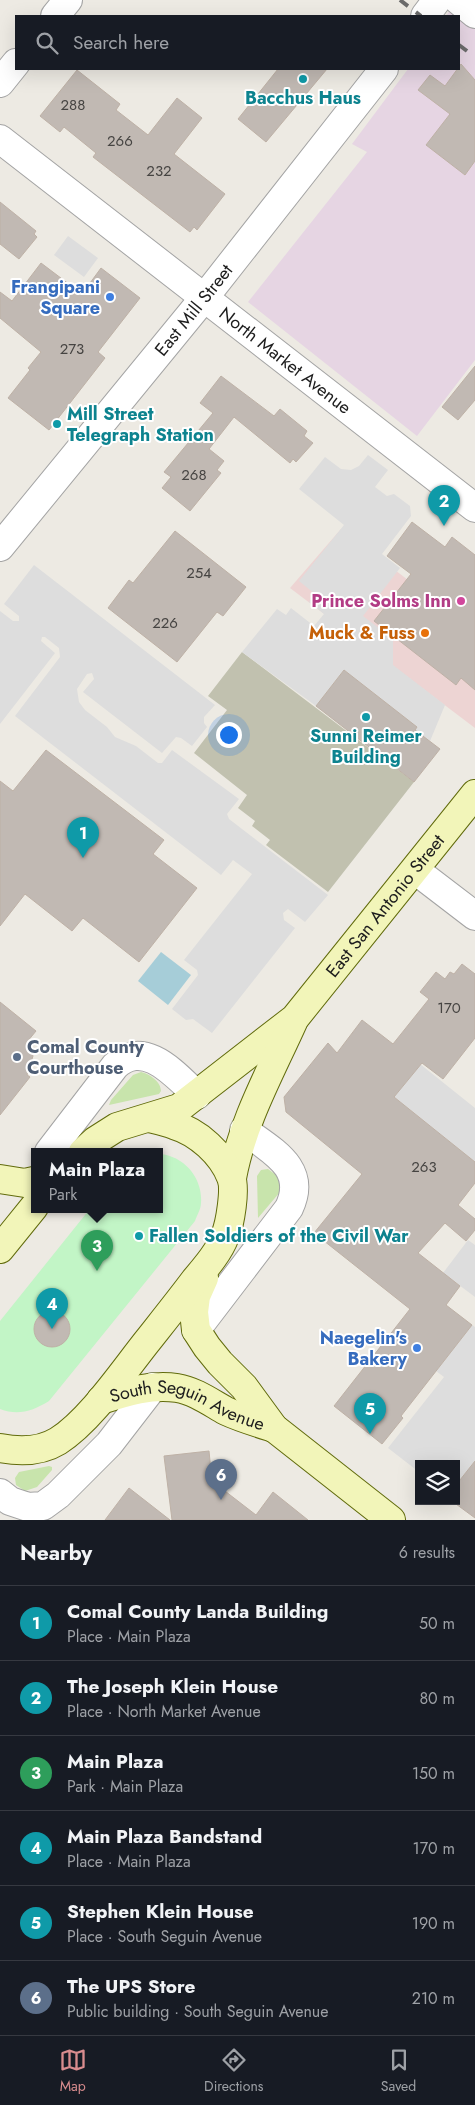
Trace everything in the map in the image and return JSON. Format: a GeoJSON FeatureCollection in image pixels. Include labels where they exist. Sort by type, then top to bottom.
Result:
{"type":"FeatureCollection","features":[{"type":"Feature","properties":{"kind":"main road","name":"East San Antonio Street"},"geometry":{"type":"LineString","coordinates":[[87,1148],[94,1141],[117,1127],[179,1108],[295,1018],[475,794]]}},
{"type":"Feature","properties":{"kind":"main road","name":"East San Antonio Street"},"geometry":{"type":"LineString","coordinates":[[212,1258],[225,1237],[232,1212],[232,1178],[244,1130],[295,1018]]}},
{"type":"Feature","properties":{"kind":"main road"},"geometry":{"type":"LineString","coordinates":[[149,1118],[176,1125],[210,1146],[221,1159],[232,1178]]}},
{"type":"Feature","properties":{"kind":"main road"},"geometry":{"type":"LineString","coordinates":[[0,1250],[26,1184]]}},
{"type":"Feature","properties":{"kind":"main road"},"geometry":{"type":"LineString","coordinates":[[196,1330],[194,1312],[196,1296],[212,1258]]}},
{"type":"Feature","properties":{"kind":"main road"},"geometry":{"type":"LineString","coordinates":[[5,1453],[41,1449],[59,1440],[80,1422],[101,1400],[212,1258]]}},
{"type":"Feature","properties":{"kind":"main road","name":"South Seguin Avenue"},"geometry":{"type":"LineString","coordinates":[[196,1330],[220,1363],[244,1387],[274,1428],[391,1520]]}},
{"type":"Feature","properties":{"kind":"main road","name":"South Seguin Avenue"},"geometry":{"type":"LineString","coordinates":[[101,1400],[127,1391],[153,1387],[178,1388],[195,1393],[228,1412],[274,1428]]}},
{"type":"Feature","properties":{"kind":"street"},"geometry":{"type":"LineString","coordinates":[[55,15],[68,0]]}},
{"type":"Feature","properties":{"kind":"street"},"geometry":{"type":"LineString","coordinates":[[426,15],[437,0]]}},
{"type":"Feature","properties":{"kind":"street"},"geometry":{"type":"LineString","coordinates":[[458,0],[475,14]]}},
{"type":"Feature","properties":{"kind":"street"},"geometry":{"type":"LineString","coordinates":[[0,83],[15,64]]}},
{"type":"Feature","properties":{"kind":"street","name":"East Mill Street"},"geometry":{"type":"LineString","coordinates":[[0,547],[204,298],[383,70]]}},
{"type":"Feature","properties":{"kind":"street","name":"North Market Avenue"},"geometry":{"type":"LineString","coordinates":[[0,139],[475,508]]}},
{"type":"Feature","properties":{"kind":"street"},"geometry":{"type":"LineString","coordinates":[[415,870],[475,916]]}},
{"type":"Feature","properties":{"kind":"street"},"geometry":{"type":"LineString","coordinates":[[52,1148],[123,1058],[133,1055],[153,1059],[163,1065],[198,1095]]}},
{"type":"Feature","properties":{"kind":"street"},"geometry":{"type":"LineString","coordinates":[[196,1330],[289,1208],[293,1200],[295,1183],[292,1172],[287,1165],[244,1130]]}},
{"type":"Feature","properties":{"kind":"street"},"geometry":{"type":"LineString","coordinates":[[0,1493],[10,1502],[28,1507],[43,1506],[58,1495],[108,1444],[153,1387]]}},
{"type":"Feature","properties":{"kind":"shaded area"},"geometry":{"type":"Polygon","coordinates":[[[457,0],[475,0],[475,360],[417,436],[248,302],[367,152],[352,144],[407,70],[460,70],[460,15],[447,15],[457,0]]]}},
{"type":"Feature","properties":{"kind":"shaded area"},"geometry":{"type":"Polygon","coordinates":[[[68,236],[98,258],[84,277],[54,255],[68,236]]]}},
{"type":"Feature","properties":{"kind":"shaded area"},"geometry":{"type":"Polygon","coordinates":[[[368,455],[388,470],[375,487],[387,496],[394,494],[410,506],[411,516],[382,554],[400,568],[363,616],[393,639],[393,665],[445,705],[430,741],[415,730],[417,727],[344,670],[316,706],[242,652],[277,609],[286,615],[291,608],[314,626],[324,614],[309,602],[315,594],[299,581],[344,525],[299,489],[325,457],[341,469],[351,470],[359,466],[368,455]]]}},
{"type":"Feature","properties":{"kind":"shaded area"},"geometry":{"type":"Polygon","coordinates":[[[341,529],[475,631],[475,728],[290,588],[341,529]]]}},
{"type":"Feature","properties":{"kind":"shaded area"},"geometry":{"type":"Polygon","coordinates":[[[34,565],[215,705],[204,717],[204,723],[207,727],[192,746],[181,738],[176,737],[162,753],[83,692],[94,679],[92,673],[87,674],[77,689],[79,702],[85,710],[107,727],[115,737],[136,746],[158,763],[162,763],[172,750],[239,799],[227,814],[229,819],[328,895],[305,922],[288,909],[283,913],[284,920],[295,928],[212,1033],[193,1019],[186,1020],[172,1009],[198,975],[197,970],[184,960],[252,874],[233,860],[221,875],[15,716],[60,657],[59,648],[45,637],[42,637],[41,641],[55,653],[0,724],[0,611],[13,621],[19,621],[19,616],[4,604],[34,565]]]}},
{"type":"Feature","properties":{"kind":"shaded area"},"geometry":{"type":"Polygon","coordinates":[[[242,652],[414,782],[328,892],[266,845],[270,840],[252,826],[255,821],[238,808],[247,795],[194,753],[227,710],[208,696],[242,652]]]}},
{"type":"Feature","properties":{"kind":"shaded area"},"geometry":{"type":"Polygon","coordinates":[[[420,1064],[475,1108],[475,1162],[394,1097],[420,1064]]]}},
{"type":"Feature","properties":{"kind":"shaded area"},"geometry":{"type":"Polygon","coordinates":[[[468,1240],[475,1245],[475,1297],[443,1273],[468,1240]]]}},
{"type":"Feature","properties":{"kind":"shaded area"},"geometry":{"type":"Polygon","coordinates":[[[472,1325],[475,1327],[475,1461],[460,1480],[460,1460],[415,1460],[415,1469],[388,1448],[444,1377],[436,1371],[472,1325]]]}},
{"type":"Feature","properties":{"kind":"green space"},"geometry":{"type":"Polygon","coordinates":[[[141,1072],[157,1082],[161,1088],[159,1094],[109,1105],[111,1100],[133,1075],[141,1072]]]}},
{"type":"Feature","properties":{"kind":"green space"},"geometry":{"type":"Polygon","coordinates":[[[163,1155],[177,1159],[190,1170],[199,1185],[201,1194],[200,1210],[195,1221],[49,1401],[37,1407],[19,1412],[0,1409],[0,1321],[87,1213],[163,1213],[163,1155]]]}},
{"type":"Feature","properties":{"kind":"green space"},"geometry":{"type":"Polygon","coordinates":[[[268,1169],[280,1178],[280,1192],[258,1218],[257,1176],[261,1170],[268,1169]]]}},
{"type":"Feature","properties":{"kind":"green space"},"geometry":{"type":"Polygon","coordinates":[[[52,1467],[52,1470],[37,1487],[25,1491],[16,1485],[15,1478],[19,1472],[52,1467]]]}},
{"type":"Feature","properties":{"kind":"water"},"geometry":{"type":"Polygon","coordinates":[[[161,952],[191,975],[168,1005],[138,981],[161,952]]]}},
{"type":"Feature","properties":{"kind":"building"},"geometry":{"type":"Polygon","coordinates":[[[461,64],[475,80],[475,161],[465,175],[426,145],[450,114],[418,90],[430,75],[445,86],[457,70],[460,70],[461,64]]]}},
{"type":"Feature","properties":{"kind":"building"},"geometry":{"type":"Polygon","coordinates":[[[77,70],[120,104],[116,110],[148,135],[177,98],[202,118],[174,154],[225,194],[197,230],[194,227],[190,232],[93,157],[96,153],[64,127],[60,132],[40,116],[77,70]]]}},
{"type":"Feature","properties":{"kind":"building"},"geometry":{"type":"Polygon","coordinates":[[[277,70],[326,70],[266,142],[238,119],[277,70]]]}},
{"type":"Feature","properties":{"kind":"building"},"geometry":{"type":"Polygon","coordinates":[[[0,202],[36,231],[34,234],[37,237],[19,259],[0,244],[0,202]]]}},
{"type":"Feature","properties":{"kind":"building"},"geometry":{"type":"Polygon","coordinates":[[[41,263],[82,294],[101,268],[140,298],[98,352],[105,358],[49,430],[8,398],[30,370],[28,368],[41,352],[0,318],[0,292],[12,301],[41,263]]]}},
{"type":"Feature","properties":{"kind":"building"},"geometry":{"type":"Polygon","coordinates":[[[475,366],[475,400],[458,420],[442,407],[475,366]]]}},
{"type":"Feature","properties":{"kind":"building"},"geometry":{"type":"Polygon","coordinates":[[[221,376],[274,416],[280,409],[307,431],[304,436],[313,443],[296,462],[293,459],[290,463],[234,417],[209,449],[224,461],[217,470],[221,473],[190,511],[162,488],[171,477],[164,472],[213,413],[200,403],[221,376]]]}},
{"type":"Feature","properties":{"kind":"building"},"geometry":{"type":"Polygon","coordinates":[[[412,522],[445,547],[452,537],[475,555],[475,690],[461,678],[456,685],[374,621],[411,574],[387,556],[412,522]]]}},
{"type":"Feature","properties":{"kind":"building"},"geometry":{"type":"Polygon","coordinates":[[[175,531],[246,587],[223,616],[217,612],[177,662],[108,608],[129,580],[133,583],[175,531]]]}},
{"type":"Feature","properties":{"kind":"building","name":"Sunni Reimer Building"},"geometry":{"type":"Polygon","coordinates":[[[344,670],[417,727],[415,730],[440,749],[414,782],[316,706],[344,670]]]}},
{"type":"Feature","properties":{"kind":"building"},"geometry":{"type":"Polygon","coordinates":[[[46,750],[164,840],[153,854],[197,888],[139,962],[83,918],[72,931],[25,894],[0,926],[0,781],[13,791],[46,750]]]}},
{"type":"Feature","properties":{"kind":"building"},"geometry":{"type":"Polygon","coordinates":[[[462,964],[475,974],[475,1038],[443,1079],[422,1063],[394,1097],[475,1162],[475,1183],[458,1205],[475,1219],[475,1230],[466,1241],[445,1223],[418,1253],[460,1286],[446,1305],[472,1325],[401,1416],[403,1418],[382,1444],[334,1406],[410,1309],[314,1233],[362,1174],[286,1112],[284,1097],[328,1043],[337,1053],[362,1020],[393,1044],[429,999],[420,992],[436,972],[445,979],[450,972],[454,974],[462,964]]]}},
{"type":"Feature","properties":{"kind":"building","name":"Comal County Courthouse"},"geometry":{"type":"Polygon","coordinates":[[[0,1002],[36,1031],[27,1042],[33,1056],[27,1075],[30,1077],[0,1115],[0,1002]]]}},
{"type":"Feature","properties":{"kind":"building"},"geometry":{"type":"Polygon","coordinates":[[[52,1311],[59,1312],[65,1316],[69,1322],[69,1336],[65,1342],[59,1346],[52,1347],[45,1346],[39,1342],[35,1336],[34,1329],[35,1322],[39,1316],[45,1312],[52,1311]]]}},
{"type":"Feature","properties":{"kind":"building"},"geometry":{"type":"Polygon","coordinates":[[[209,1451],[212,1481],[256,1515],[273,1492],[308,1520],[172,1520],[164,1456],[209,1451]]]}},
{"type":"Feature","properties":{"kind":"building"},"geometry":{"type":"Polygon","coordinates":[[[475,1461],[475,1518],[457,1505],[460,1505],[460,1480],[475,1461]]]}},
{"type":"Feature","properties":{"kind":"building"},"geometry":{"type":"Polygon","coordinates":[[[129,1488],[170,1520],[105,1520],[129,1488]]]}},
{"type":"Feature","properties":{"kind":"railway"},"geometry":{"type":"LineString","coordinates":[[400,0],[420,15]]}},
{"type":"Feature","properties":{"kind":"railway"},"geometry":{"type":"LineString","coordinates":[[460,46],[475,57]]}},
{"type":"Feature","properties":{"kind":"place","name":"Bacchus Haus"},"geometry":{"type":"Point","coordinates":[303,79]}},
{"type":"Feature","properties":{"kind":"place","name":"Frangipani Square"},"geometry":{"type":"Point","coordinates":[110,297]}},
{"type":"Feature","properties":{"kind":"place","name":"Mill Street Telegraph Station"},"geometry":{"type":"Point","coordinates":[57,424]}},
{"type":"Feature","properties":{"kind":"place","name":"The Joseph Klein House"},"geometry":{"type":"Point","coordinates":[444,526]}},
{"type":"Feature","properties":{"kind":"place","name":"Prince Solms Inn"},"geometry":{"type":"Point","coordinates":[461,601]}},
{"type":"Feature","properties":{"kind":"place","name":"Muck & Fuss"},"geometry":{"type":"Point","coordinates":[425,633]}},
{"type":"Feature","properties":{"kind":"place","name":"Sunni Reimer Building"},"geometry":{"type":"Point","coordinates":[366,717]}},
{"type":"Feature","properties":{"kind":"place","name":"Comal County Landa Building"},"geometry":{"type":"Point","coordinates":[83,858]}},
{"type":"Feature","properties":{"kind":"place","name":"Comal County Courthouse"},"geometry":{"type":"Point","coordinates":[17,1057]}},
{"type":"Feature","properties":{"kind":"place","name":"Fallen Soldiers of the Civil War"},"geometry":{"type":"Point","coordinates":[139,1236]}},
{"type":"Feature","properties":{"kind":"place","name":"Main Plaza"},"geometry":{"type":"Point","coordinates":[97,1271]}},
{"type":"Feature","properties":{"kind":"place","name":"Main Plaza Bandstand"},"geometry":{"type":"Point","coordinates":[52,1329]}},
{"type":"Feature","properties":{"kind":"place","name":"Naegelin's Bakery"},"geometry":{"type":"Point","coordinates":[417,1348]}},
{"type":"Feature","properties":{"kind":"place","name":"Stephen Klein House"},"geometry":{"type":"Point","coordinates":[370,1434]}},
{"type":"Feature","properties":{"kind":"place","name":"The UPS Store"},"geometry":{"type":"Point","coordinates":[221,1500]}}]}
